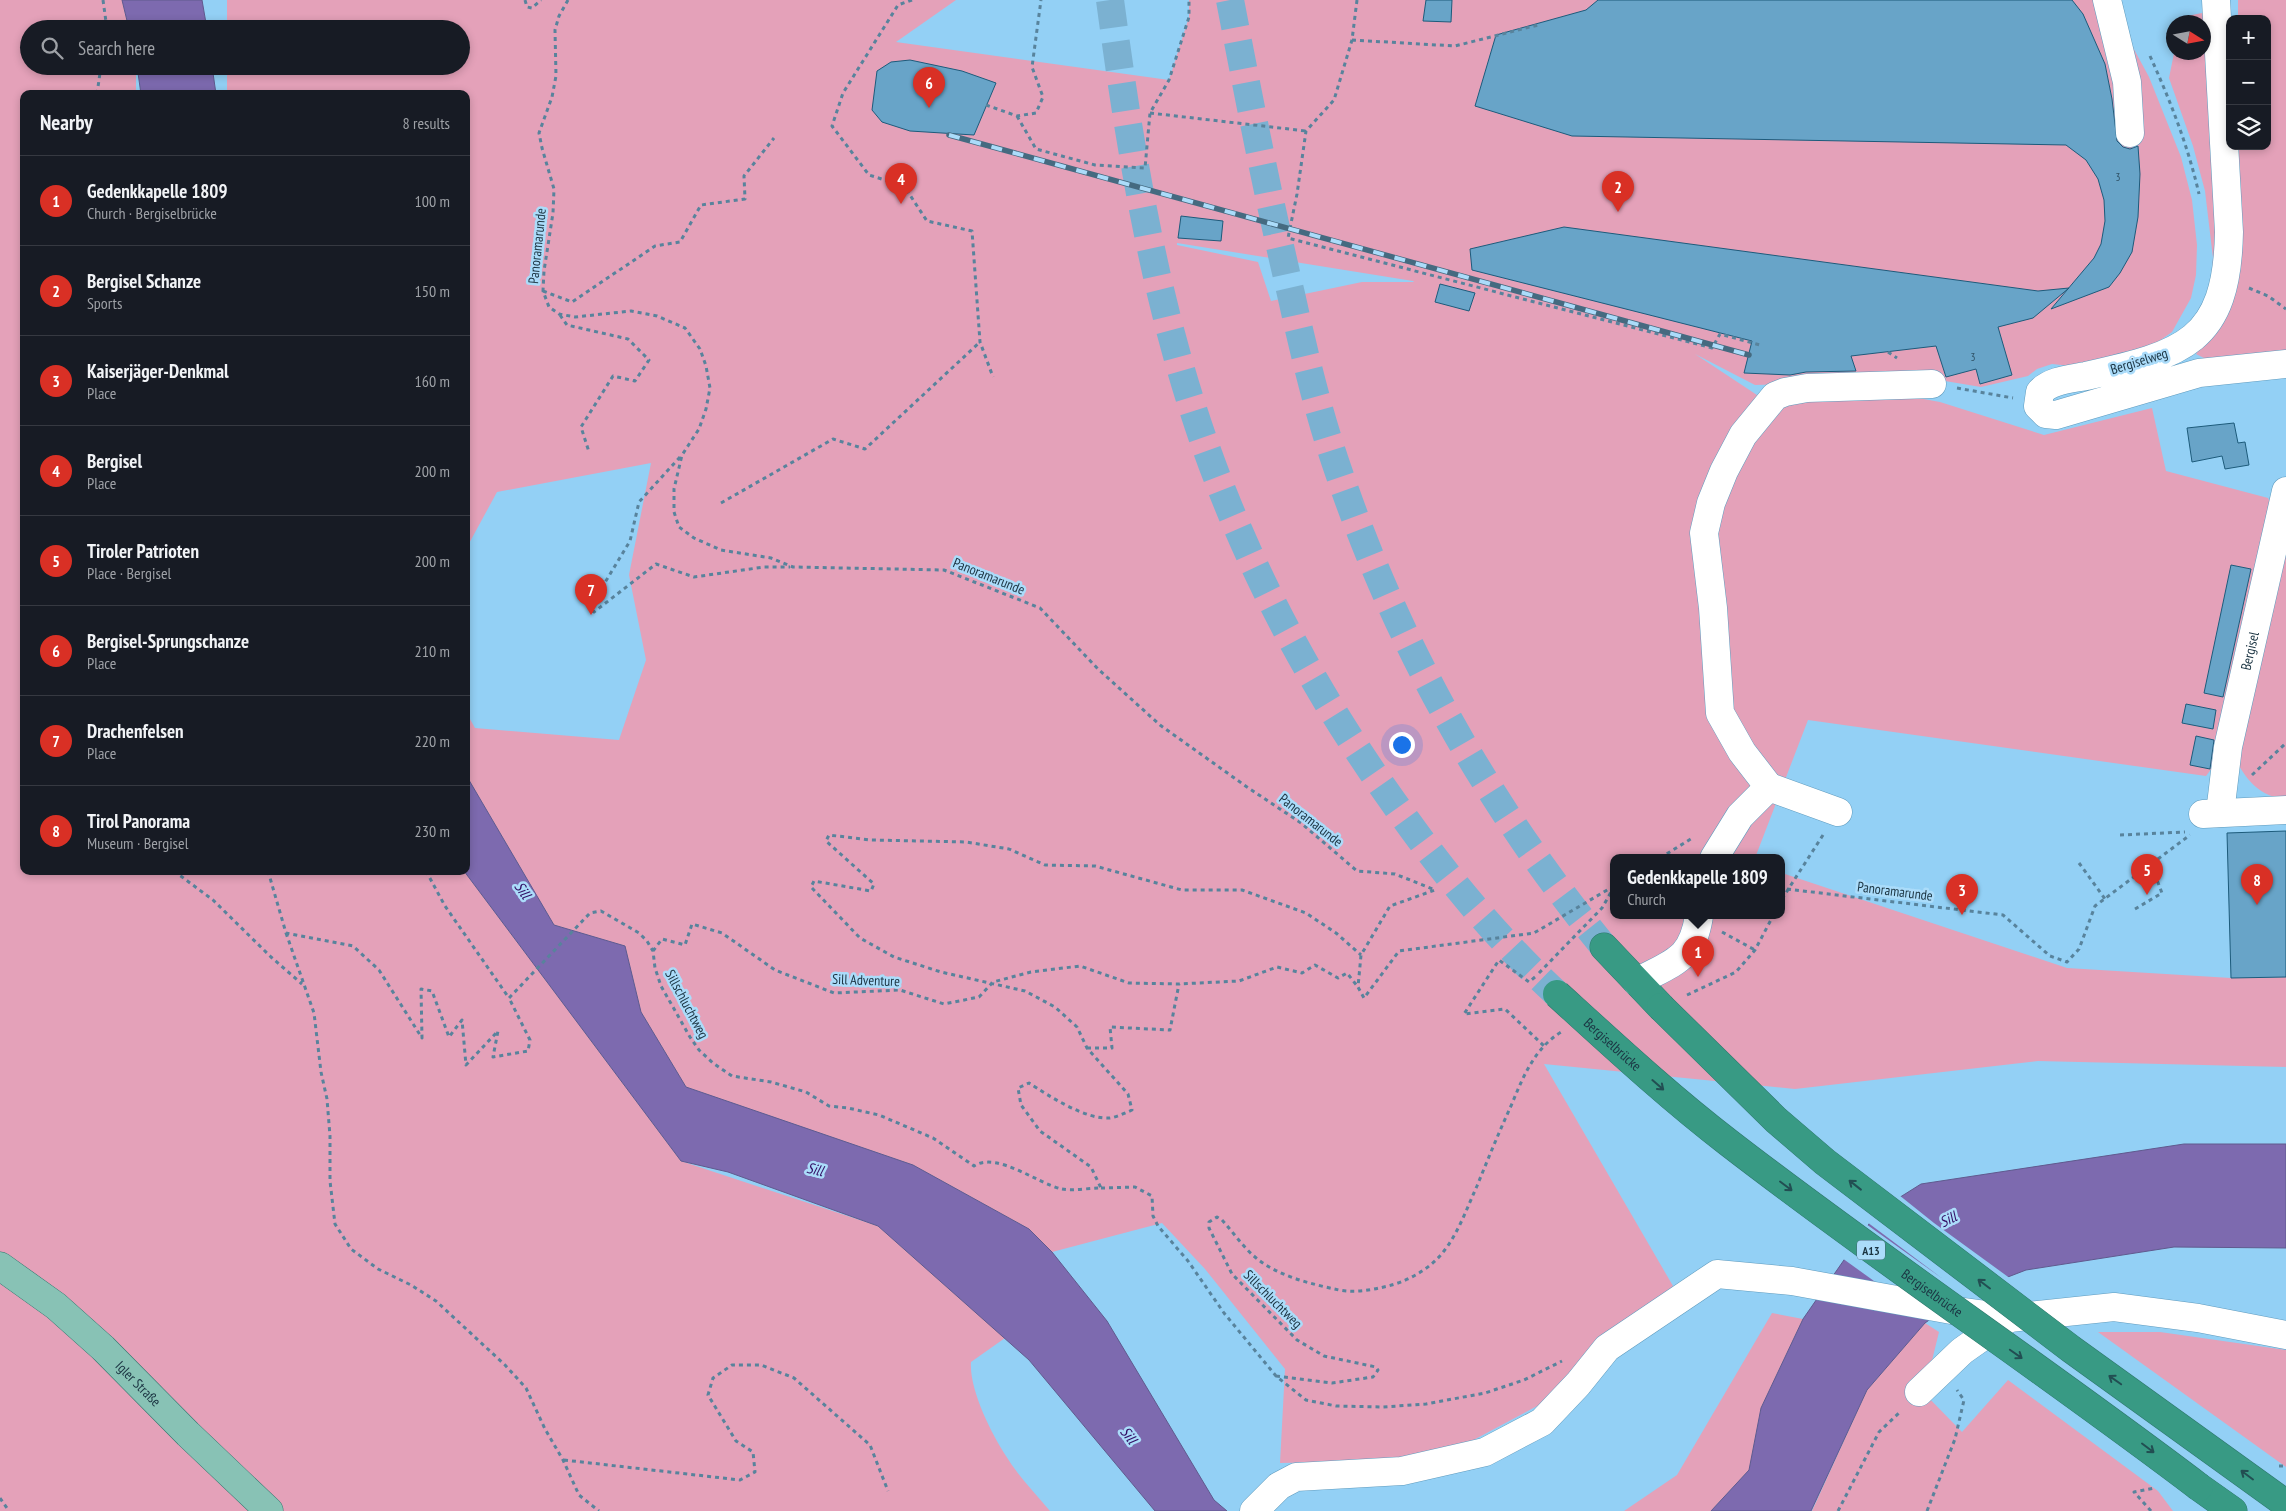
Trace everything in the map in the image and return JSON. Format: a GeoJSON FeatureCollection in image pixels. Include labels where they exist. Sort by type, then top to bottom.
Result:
{"type":"FeatureCollection","features":[{"type":"Feature","properties":{"kind":"highway"},"geometry":{"type":"LineString","coordinates":[[1604,947],[1660,1007],[1776,1120],[1825,1162],[2071,1348],[2286,1504]]}},
{"type":"Feature","properties":{"kind":"highway","name":"Bergiselbrücke"},"geometry":{"type":"LineString","coordinates":[[1557,994],[1624,1056],[1728,1142],[1862,1243],[2128,1433],[2233,1511]]}},
{"type":"Feature","properties":{"kind":"main road","name":"Igler Straße"},"geometry":{"type":"LineString","coordinates":[[0,1266],[56,1306],[103,1348],[188,1434],[269,1511]]}},
{"type":"Feature","properties":{"kind":"street"},"geometry":{"type":"LineString","coordinates":[[2106,0],[2127,82],[2130,133]]}},
{"type":"Feature","properties":{"kind":"street","name":"Bergiselweg"},"geometry":{"type":"LineString","coordinates":[[2216,0],[2228,232],[2226,278],[2219,302],[2210,318],[2197,333],[2170,353],[2126,366],[2049,384],[2038,396],[2040,409],[2046,414],[2056,415],[2199,373],[2286,364]]}},
{"type":"Feature","properties":{"kind":"street"},"geometry":{"type":"LineString","coordinates":[[1838,812],[1769,787],[1742,752],[1720,713],[1713,608],[1704,533],[1711,503],[1724,471],[1743,436],[1775,396],[1807,388],[1932,384]]}},
{"type":"Feature","properties":{"kind":"street","name":"Bergisel"},"geometry":{"type":"LineString","coordinates":[[2205,819],[2228,747],[2286,491]]}},
{"type":"Feature","properties":{"kind":"street"},"geometry":{"type":"LineString","coordinates":[[1716,854],[1740,816],[1769,787]]}},
{"type":"Feature","properties":{"kind":"street"},"geometry":{"type":"LineString","coordinates":[[2205,819],[2286,810]]}},
{"type":"Feature","properties":{"kind":"street"},"geometry":{"type":"LineString","coordinates":[[1637,982],[1683,957],[1707,922]]}},
{"type":"Feature","properties":{"kind":"street"},"geometry":{"type":"LineString","coordinates":[[1255,1509],[1279,1486],[1296,1477],[1402,1471],[1485,1452],[1542,1422],[1578,1384],[1607,1348],[1716,1274],[1792,1281],[1957,1311],[2009,1318],[2114,1307],[2198,1318],[2286,1335]]}},
{"type":"Feature","properties":{"kind":"street"},"geometry":{"type":"LineString","coordinates":[[1919,1392],[1962,1351],[2009,1318]]}},
{"type":"Feature","properties":{"kind":"path"},"geometry":{"type":"LineString","coordinates":[[103,0],[106,20]]}},
{"type":"Feature","properties":{"kind":"path"},"geometry":{"type":"LineString","coordinates":[[525,0],[527,7],[532,8],[541,0]]}},
{"type":"Feature","properties":{"kind":"path","name":"Panoramarunde"},"geometry":{"type":"LineString","coordinates":[[568,0],[559,16],[555,30],[556,76],[552,97],[539,133],[554,189],[553,213],[544,271],[543,291],[549,308],[559,314],[575,317],[631,311],[657,316],[685,328],[700,349],[706,366],[710,388],[706,409],[699,429],[682,455],[674,489],[674,512],[679,527],[694,538],[721,550],[771,558],[793,567],[944,570],[1040,608],[1098,670],[1160,725],[1301,823],[1357,871],[1395,874],[1435,890],[1390,906],[1361,955],[1358,987]]}},
{"type":"Feature","properties":{"kind":"path"},"geometry":{"type":"LineString","coordinates":[[912,0],[898,5],[843,94],[832,126],[869,175],[904,186],[927,221],[972,231],[980,342],[993,377]]}},
{"type":"Feature","properties":{"kind":"path"},"geometry":{"type":"LineString","coordinates":[[986,106],[1017,116],[1036,113],[1043,97],[1032,67],[1041,0]]}},
{"type":"Feature","properties":{"kind":"path"},"geometry":{"type":"LineString","coordinates":[[1017,116],[1036,149],[1095,165],[1145,168],[1150,113],[1169,80],[1189,17],[1189,0]]}},
{"type":"Feature","properties":{"kind":"path"},"geometry":{"type":"LineString","coordinates":[[1357,0],[1352,40],[1334,100],[1306,131],[1297,194],[1288,238],[1712,348],[1720,334],[1760,345],[1761,343]]}},
{"type":"Feature","properties":{"kind":"path"},"geometry":{"type":"LineString","coordinates":[[1352,40],[1455,46],[1538,25]]}},
{"type":"Feature","properties":{"kind":"path"},"geometry":{"type":"LineString","coordinates":[[2147,51],[2163,84],[2187,150],[2200,199]]}},
{"type":"Feature","properties":{"kind":"path"},"geometry":{"type":"LineString","coordinates":[[98,90],[100,75]]}},
{"type":"Feature","properties":{"kind":"path"},"geometry":{"type":"LineString","coordinates":[[1150,113],[1306,131]]}},
{"type":"Feature","properties":{"kind":"path"},"geometry":{"type":"LineString","coordinates":[[543,291],[572,302],[655,246],[680,242],[701,205],[745,199],[744,176],[774,138]]}},
{"type":"Feature","properties":{"kind":"path"},"geometry":{"type":"LineString","coordinates":[[2226,278],[2268,296],[2286,309]]}},
{"type":"Feature","properties":{"kind":"path"},"geometry":{"type":"LineString","coordinates":[[559,314],[567,325],[628,339],[649,360],[635,381],[613,376],[581,427],[589,452]]}},
{"type":"Feature","properties":{"kind":"path"},"geometry":{"type":"LineString","coordinates":[[721,503],[833,439],[865,449],[980,342]]}},
{"type":"Feature","properties":{"kind":"path"},"geometry":{"type":"LineString","coordinates":[[682,455],[639,502],[630,541],[589,609],[594,612],[656,564],[694,577],[764,567],[793,567]]}},
{"type":"Feature","properties":{"kind":"path"},"geometry":{"type":"LineString","coordinates":[[2250,777],[2286,743]]}},
{"type":"Feature","properties":{"kind":"path"},"geometry":{"type":"LineString","coordinates":[[1785,893],[1838,812]]}},
{"type":"Feature","properties":{"kind":"path"},"geometry":{"type":"LineString","coordinates":[[2120,835],[2205,819]]}},
{"type":"Feature","properties":{"kind":"path","name":"Panoramarunde"},"geometry":{"type":"LineString","coordinates":[[1787,889],[2004,915],[2050,956],[2067,962],[2079,949],[2095,906],[2151,864],[2205,819]]}},
{"type":"Feature","properties":{"kind":"path"},"geometry":{"type":"LineString","coordinates":[[1361,955],[1336,933],[1306,913],[1242,890],[1182,890],[1095,866],[1045,865],[1009,849],[966,842],[870,840],[829,835],[826,841],[874,884],[871,891],[814,880],[810,887],[860,938],[894,957],[941,972],[993,982],[1025,991],[1055,1007],[1077,1027],[1086,1048],[1128,1094],[1132,1110],[1110,1118],[1094,1116],[1055,1100],[1029,1083],[1018,1088],[1021,1105],[1040,1131],[1091,1167],[1101,1188],[1135,1186],[1152,1196],[1153,1216],[1158,1226],[1188,1261],[1224,1313],[1276,1376],[1306,1400],[1336,1406],[1383,1407],[1426,1404],[1485,1393],[1524,1380],[1563,1360]]}},
{"type":"Feature","properties":{"kind":"path"},"geometry":{"type":"LineString","coordinates":[[2079,863],[2105,899]]}},
{"type":"Feature","properties":{"kind":"path"},"geometry":{"type":"LineString","coordinates":[[2135,910],[2162,893],[2151,864]]}},
{"type":"Feature","properties":{"kind":"path"},"geometry":{"type":"LineString","coordinates":[[179,875],[213,900],[271,958],[303,984]]}},
{"type":"Feature","properties":{"kind":"path"},"geometry":{"type":"LineString","coordinates":[[269,875],[286,934],[314,1013],[321,1072],[327,1099],[330,1136],[330,1181],[335,1224],[351,1249],[378,1269],[411,1285],[436,1301],[505,1365],[526,1388],[579,1494],[599,1511]]}},
{"type":"Feature","properties":{"kind":"path"},"geometry":{"type":"LineString","coordinates":[[286,934],[353,946],[379,970],[422,1038],[421,989],[432,991],[449,1037],[462,1020],[466,1065],[498,1031],[493,1056],[528,1051],[530,1040],[509,998],[450,913],[428,875]]}},
{"type":"Feature","properties":{"kind":"path"},"geometry":{"type":"LineString","coordinates":[[1358,987],[1364,998],[1399,951],[1534,933],[1610,889]]}},
{"type":"Feature","properties":{"kind":"path","name":"Sillschluchtweg"},"geometry":{"type":"LineString","coordinates":[[1276,1376],[1332,1383],[1373,1377],[1378,1370],[1370,1365],[1324,1356],[1298,1340],[1232,1274],[1209,1228],[1209,1222],[1217,1217],[1222,1220],[1254,1257],[1278,1272],[1322,1286],[1347,1291],[1368,1291],[1398,1284],[1419,1273],[1437,1259],[1449,1245],[1466,1211],[1519,1086],[1534,1057],[1544,1046],[1505,1009],[1464,1014],[1499,960],[1529,982],[1602,908],[1610,894]]}},
{"type":"Feature","properties":{"kind":"path","name":"Sillschluchtweg"},"geometry":{"type":"LineString","coordinates":[[509,998],[590,913],[601,911],[639,933],[653,951],[655,968],[661,986],[690,1037],[699,1050],[713,1064],[732,1076],[771,1082],[806,1092],[829,1106],[879,1115],[933,1138],[974,1166],[981,1162],[999,1164],[1062,1189],[1101,1188]]}},
{"type":"Feature","properties":{"kind":"path"},"geometry":{"type":"LineString","coordinates":[[1707,922],[1754,950]]}},
{"type":"Feature","properties":{"kind":"path","name":"Sill Adventure"},"geometry":{"type":"LineString","coordinates":[[653,951],[662,940],[685,945],[692,924],[722,933],[775,970],[834,993],[900,990],[944,1004],[979,997],[993,982],[1031,972],[1080,966],[1129,982],[1179,984],[1239,981],[1277,967],[1302,973],[1315,965],[1338,978],[1347,973],[1358,987]]}},
{"type":"Feature","properties":{"kind":"path"},"geometry":{"type":"LineString","coordinates":[[1086,1048],[1112,1048],[1110,1027],[1170,1030],[1179,984]]}},
{"type":"Feature","properties":{"kind":"path"},"geometry":{"type":"LineString","coordinates":[[563,1460],[740,1480],[755,1472],[753,1452],[736,1441],[708,1395],[713,1378],[732,1365],[761,1365],[794,1378],[870,1445],[888,1491]]}},
{"type":"Feature","properties":{"kind":"path"},"geometry":{"type":"LineString","coordinates":[[1838,1511],[1879,1432],[1919,1392]]}},
{"type":"Feature","properties":{"kind":"path"},"geometry":{"type":"LineString","coordinates":[[1927,1511],[1955,1439],[1964,1400]]}},
{"type":"Feature","properties":{"kind":"path"},"geometry":{"type":"LineString","coordinates":[[0,1498],[10,1511]]}},
{"type":"Feature","properties":{"kind":"shaded area"},"geometry":{"type":"Polygon","coordinates":[[[0,0],[122,0],[127,20],[20,20],[20,75],[136,75],[136,90],[20,90],[20,875],[467,875],[681,1161],[878,1226],[1005,1338],[971,1362],[971,1373],[977,1398],[1000,1446],[1016,1470],[1050,1511],[0,1511],[0,0]]]}},
{"type":"Feature","properties":{"kind":"shaded area"},"geometry":{"type":"Polygon","coordinates":[[[227,0],[956,0],[896,42],[1169,80],[1189,17],[1189,0],[2102,0],[2129,40],[2149,77],[2181,157],[2192,200],[2197,245],[2196,275],[2191,298],[2172,332],[2152,346],[2080,367],[2052,364],[2037,369],[2028,376],[1981,387],[1939,380],[1755,385],[1695,354],[1760,397],[1918,398],[1940,402],[2044,435],[2152,408],[2166,471],[2268,498],[2279,524],[2286,521],[2286,800],[2274,797],[2257,788],[2244,774],[2228,747],[2206,776],[1808,720],[1757,854],[1610,854],[1610,919],[1785,919],[1785,874],[2067,968],[2231,978],[2286,977],[2286,1067],[2038,1061],[1795,1089],[1544,1064],[1673,1286],[1541,1404],[1466,1444],[1386,1461],[1280,1463],[1285,1369],[1205,1269],[1162,1223],[1052,1252],[1029,1229],[913,1165],[686,1087],[641,1012],[625,946],[554,925],[470,782],[470,719],[475,728],[619,740],[646,660],[629,575],[651,463],[497,492],[470,542],[470,90],[227,90],[227,75],[470,75],[470,20],[227,20],[227,0]],[[1177,243],[1177,245],[1258,262],[1271,301],[1362,282],[1414,282],[1177,243]]]}},
{"type":"Feature","properties":{"kind":"shaded area"},"geometry":{"type":"Polygon","coordinates":[[[2238,0],[2286,0],[2286,353],[2208,360],[2196,354],[2219,323],[2233,150],[2271,150],[2271,15],[2238,15],[2238,0]]]}},
{"type":"Feature","properties":{"kind":"shaded area"},"geometry":{"type":"Polygon","coordinates":[[[2217,10],[2229,232],[2210,291],[2213,258],[2205,191],[2193,146],[2169,78],[2173,60],[2211,60],[2211,15],[2192,15],[2217,10]]]}},
{"type":"Feature","properties":{"kind":"shaded area"},"geometry":{"type":"Polygon","coordinates":[[[1772,1313],[1803,1319],[1761,1408],[1749,1470],[1711,1511],[1624,1511],[1677,1475],[1772,1313]]]}},
{"type":"Feature","properties":{"kind":"shaded area"},"geometry":{"type":"Polygon","coordinates":[[[1925,1323],[1939,1332],[1924,1393],[1962,1432],[2008,1380],[2158,1491],[2173,1511],[1812,1511],[1867,1390],[1925,1323]]]}},
{"type":"Feature","properties":{"kind":"shaded area"},"geometry":{"type":"Polygon","coordinates":[[[2098,1332],[2160,1332],[2286,1350],[2286,1467],[2098,1332]]]}},
{"type":"Feature","properties":{"kind":"water"},"geometry":{"type":"Polygon","coordinates":[[[122,0],[202,0],[205,20],[127,20],[122,0]]]}},
{"type":"Feature","properties":{"kind":"water"},"geometry":{"type":"Polygon","coordinates":[[[138,75],[213,75],[215,90],[140,90],[138,75]]]}},
{"type":"Feature","properties":{"kind":"water","name":"Sill"},"geometry":{"type":"Polygon","coordinates":[[[470,782],[554,925],[625,946],[641,1012],[686,1087],[913,1165],[1029,1229],[1052,1252],[1107,1321],[1214,1500],[1227,1511],[1155,1511],[1029,1360],[878,1226],[728,1172],[681,1161],[467,875],[470,875],[470,782]]]}},
{"type":"Feature","properties":{"kind":"water","name":"Sill"},"geometry":{"type":"Polygon","coordinates":[[[2184,1144],[2286,1144],[2286,1248],[2174,1247],[2026,1270],[1969,1292],[1925,1323],[1867,1390],[1811,1511],[1711,1511],[1749,1470],[1761,1408],[1803,1319],[1878,1211],[1921,1184],[2184,1144]]]}},
{"type":"Feature","properties":{"kind":"pier"},"geometry":{"type":"Polygon","coordinates":[[[1899,1195],[2011,1279],[1970,1294],[1931,1322],[1842,1258],[1866,1224],[1943,1279],[1867,1222],[1876,1209],[1899,1195]]]}},
{"type":"Feature","properties":{"kind":"building"},"geometry":{"type":"Polygon","coordinates":[[[1426,0],[1452,0],[1451,22],[1423,21],[1426,0]]]}},
{"type":"Feature","properties":{"kind":"building"},"geometry":{"type":"Polygon","coordinates":[[[1598,0],[2072,0],[2083,14],[2105,64],[2112,99],[2117,141],[2123,147],[2130,149],[2138,146],[2140,174],[2138,217],[2132,252],[2120,273],[2109,287],[2051,309],[2094,258],[2101,244],[2105,221],[2104,200],[2098,179],[2086,160],[2066,145],[1572,136],[1475,106],[1496,35],[1586,10],[1598,0]]]}},
{"type":"Feature","properties":{"kind":"building"},"geometry":{"type":"Polygon","coordinates":[[[910,60],[962,71],[996,83],[974,135],[910,131],[882,122],[872,110],[877,71],[891,62],[910,60]]]}},
{"type":"Feature","properties":{"kind":"building"},"geometry":{"type":"Polygon","coordinates":[[[1181,216],[1223,221],[1221,241],[1178,238],[1181,216]]]}},
{"type":"Feature","properties":{"kind":"building"},"geometry":{"type":"Polygon","coordinates":[[[1564,227],[2038,291],[2069,288],[2033,318],[1998,327],[2012,375],[1980,384],[1976,369],[1946,377],[1936,346],[1851,356],[1856,371],[1806,372],[1790,375],[1744,373],[1752,341],[1472,270],[1470,249],[1564,227]]]}},
{"type":"Feature","properties":{"kind":"building"},"geometry":{"type":"Polygon","coordinates":[[[1440,284],[1475,293],[1469,311],[1435,302],[1440,284]]]}},
{"type":"Feature","properties":{"kind":"building"},"geometry":{"type":"Polygon","coordinates":[[[2234,423],[2238,443],[2245,442],[2249,465],[2225,469],[2222,456],[2192,462],[2187,428],[2234,423]]]}},
{"type":"Feature","properties":{"kind":"building"},"geometry":{"type":"Polygon","coordinates":[[[2231,565],[2251,569],[2223,697],[2204,693],[2231,565]]]}},
{"type":"Feature","properties":{"kind":"building"},"geometry":{"type":"Polygon","coordinates":[[[2186,704],[2216,710],[2213,729],[2182,723],[2186,704]]]}},
{"type":"Feature","properties":{"kind":"building"},"geometry":{"type":"Polygon","coordinates":[[[2196,736],[2214,740],[2210,769],[2190,765],[2196,736]]]}},
{"type":"Feature","properties":{"kind":"building"},"geometry":{"type":"Polygon","coordinates":[[[2286,831],[2286,977],[2231,978],[2227,833],[2286,831]]]}},
{"type":"Feature","properties":{"kind":"tunnel"},"geometry":{"type":"LineString","coordinates":[[1110,0],[1138,185],[1164,307],[1180,367],[1199,426],[1237,527],[1297,649],[1319,689],[1368,766],[1431,854],[1470,903],[1512,950],[1557,994]]}},
{"type":"Feature","properties":{"kind":"tunnel"},"geometry":{"type":"LineString","coordinates":[[1230,0],[1267,184],[1306,360],[1338,470],[1362,535],[1388,598],[1417,660],[1449,721],[1521,837],[1561,893],[1604,947]]}},
{"type":"Feature","properties":{"kind":"railway"},"geometry":{"type":"LineString","coordinates":[[949,135],[1749,355]]}},
{"type":"Feature","properties":{"kind":"place","name":"Bergisel-Sprungschanze"},"geometry":{"type":"Point","coordinates":[929,108]}},
{"type":"Feature","properties":{"kind":"place","name":"Bergisel"},"geometry":{"type":"Point","coordinates":[901,204]}},
{"type":"Feature","properties":{"kind":"place","name":"Bergisel Schanze"},"geometry":{"type":"Point","coordinates":[1618,212]}},
{"type":"Feature","properties":{"kind":"place","name":"Drachenfelsen"},"geometry":{"type":"Point","coordinates":[591,615]}},
{"type":"Feature","properties":{"kind":"place","name":"Tiroler Patrioten"},"geometry":{"type":"Point","coordinates":[2147,895]}},
{"type":"Feature","properties":{"kind":"place","name":"Tirol Panorama"},"geometry":{"type":"Point","coordinates":[2257,905]}},
{"type":"Feature","properties":{"kind":"place","name":"Kaiserjäger-Denkmal"},"geometry":{"type":"Point","coordinates":[1962,915]}},
{"type":"Feature","properties":{"kind":"place","name":"Gedenkkapelle 1809"},"geometry":{"type":"Point","coordinates":[1698,977]}}]}
